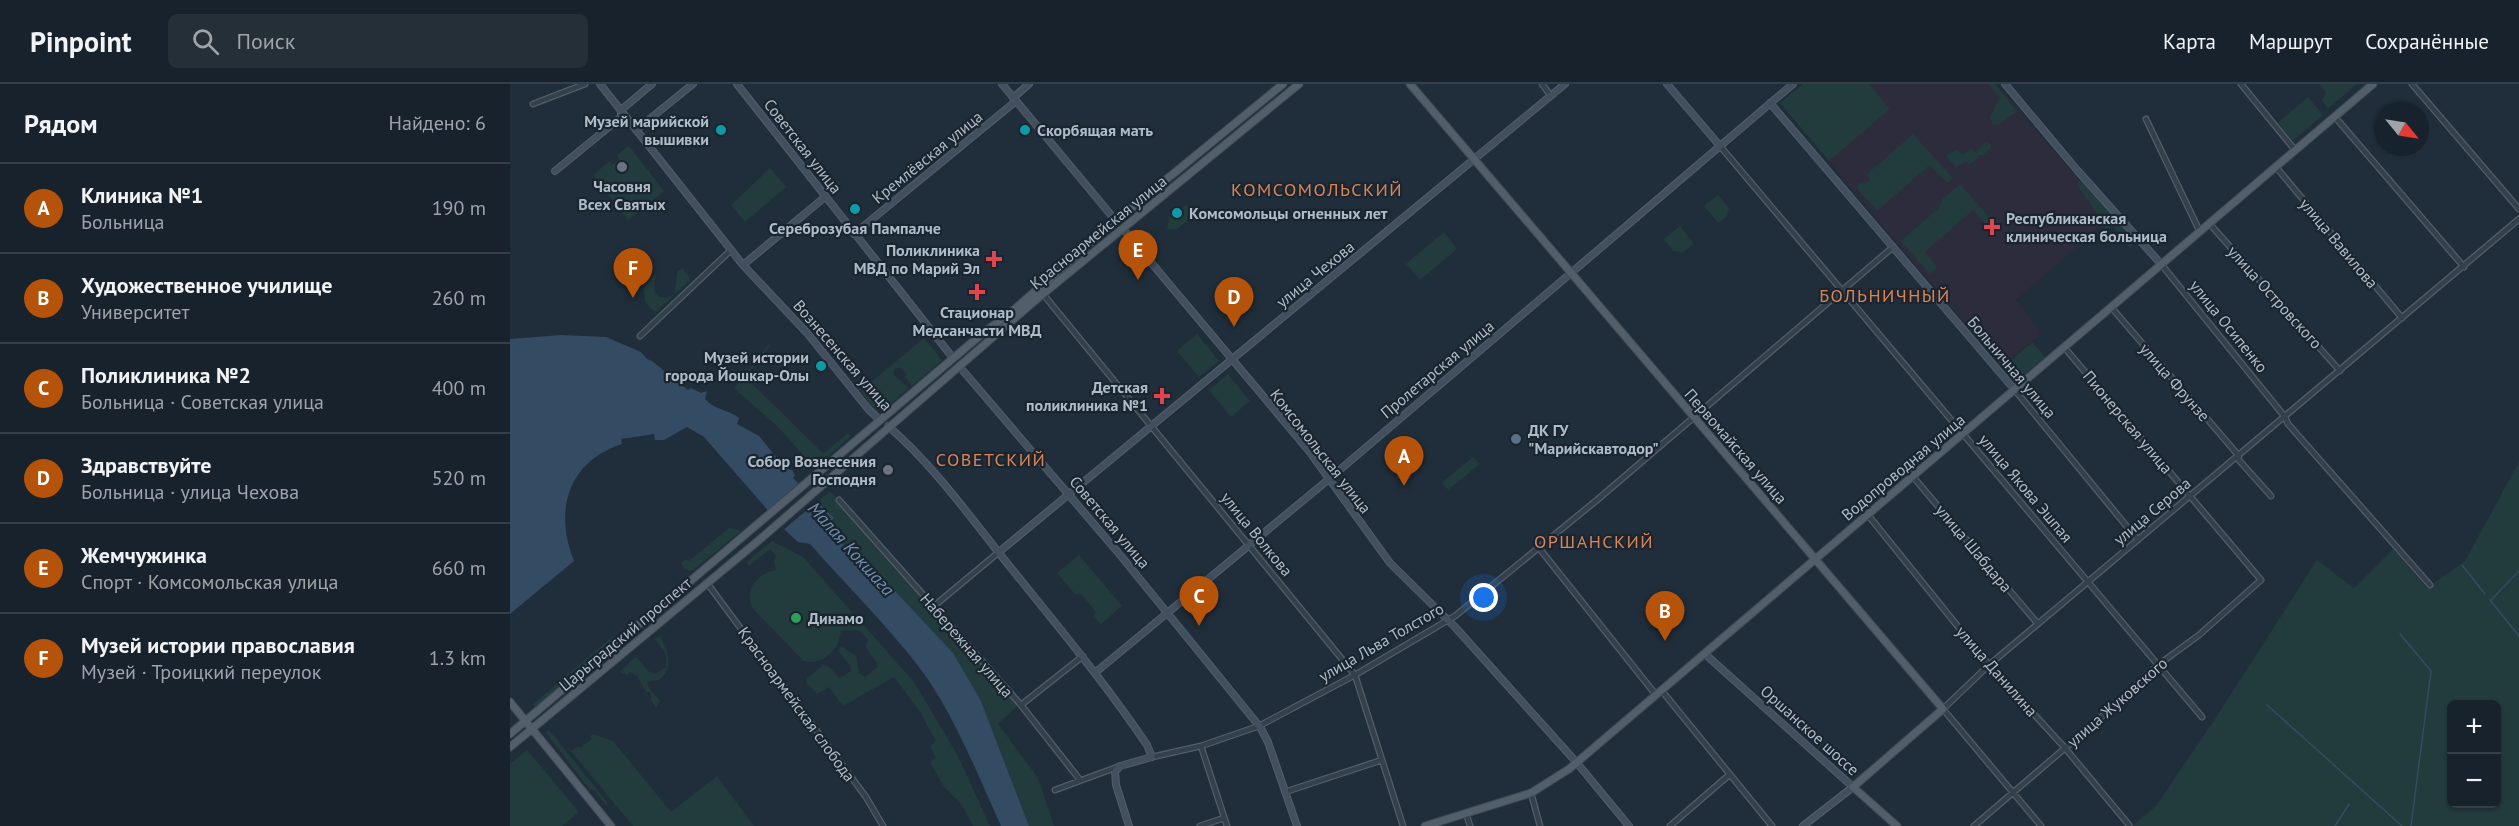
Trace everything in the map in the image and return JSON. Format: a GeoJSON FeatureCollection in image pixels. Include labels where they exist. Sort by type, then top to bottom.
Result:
{"type":"FeatureCollection","features":[{"type":"Feature","properties":{"kind":"main road","name":"Красноармейская улица"},"geometry":{"type":"LineString","coordinates":[[888,426],[959,366],[1116,221],[1283,84]]}},
{"type":"Feature","properties":{"kind":"main road","name":"Красноармейская улица"},"geometry":{"type":"LineString","coordinates":[[880,420],[953,358],[1123,229],[1299,84]]}},
{"type":"Feature","properties":{"kind":"main road","name":"Первомайская улица"},"geometry":{"type":"LineString","coordinates":[[1410,84],[1943,709]]}},
{"type":"Feature","properties":{"kind":"main road","name":"Водопроводная улица"},"geometry":{"type":"LineString","coordinates":[[1425,826],[1531,793],[1550,783],[1577,763],[1868,514],[1911,474],[1962,434],[2373,84]]}},
{"type":"Feature","properties":{"kind":"main road","name":"Комсомольская улица"},"geometry":{"type":"LineString","coordinates":[[1116,221],[1123,229]]}},
{"type":"Feature","properties":{"kind":"main road","name":"Советская улица"},"geometry":{"type":"LineString","coordinates":[[953,358],[959,366]]}},
{"type":"Feature","properties":{"kind":"main road","name":"Вознесенская улица"},"geometry":{"type":"LineString","coordinates":[[880,420],[888,426]]}},
{"type":"Feature","properties":{"kind":"main road","name":"Царьградский проспект"},"geometry":{"type":"LineString","coordinates":[[510,734],[880,420]]}},
{"type":"Feature","properties":{"kind":"main road","name":"Царьградский проспект"},"geometry":{"type":"LineString","coordinates":[[510,747],[758,541],[888,426]]}},
{"type":"Feature","properties":{"kind":"main road"},"geometry":{"type":"LineString","coordinates":[[510,702],[611,826]]}},
{"type":"Feature","properties":{"kind":"main road","name":"улица Серова"},"geometry":{"type":"LineString","coordinates":[[1852,787],[1943,709]]}},
{"type":"Feature","properties":{"kind":"main road","name":"Оршанское шоссе"},"geometry":{"type":"LineString","coordinates":[[1852,787],[1897,826]]}},
{"type":"Feature","properties":{"kind":"street"},"geometry":{"type":"LineString","coordinates":[[533,104],[585,84]]}},
{"type":"Feature","properties":{"kind":"street","name":"Вознесенская улица"},"geometry":{"type":"LineString","coordinates":[[600,84],[743,265],[808,334],[869,410],[880,420]]}},
{"type":"Feature","properties":{"kind":"street"},"geometry":{"type":"LineString","coordinates":[[555,171],[623,115],[652,84]]}},
{"type":"Feature","properties":{"kind":"street"},"geometry":{"type":"LineString","coordinates":[[636,130],[693,84]]}},
{"type":"Feature","properties":{"kind":"street","name":"Советская улица"},"geometry":{"type":"LineString","coordinates":[[737,84],[953,358]]}},
{"type":"Feature","properties":{"kind":"street","name":"Комсомольская улица"},"geometry":{"type":"LineString","coordinates":[[1002,84],[1116,221]]}},
{"type":"Feature","properties":{"kind":"street","name":"Кремлёвская улица"},"geometry":{"type":"LineString","coordinates":[[854,234],[1015,100],[1029,84]]}},
{"type":"Feature","properties":{"kind":"street"},"geometry":{"type":"LineString","coordinates":[[1542,84],[1551,96]]}},
{"type":"Feature","properties":{"kind":"street","name":"улица Чехова"},"geometry":{"type":"LineString","coordinates":[[999,552],[1565,84]]}},
{"type":"Feature","properties":{"kind":"street","name":"улица Якова Эшпая"},"geometry":{"type":"LineString","coordinates":[[1667,84],[2202,717]]}},
{"type":"Feature","properties":{"kind":"street","name":"Пролетарская улица"},"geometry":{"type":"LineString","coordinates":[[1096,672],[1329,479],[1793,84]]}},
{"type":"Feature","properties":{"kind":"street","name":"улица Осипенко"},"geometry":{"type":"LineString","coordinates":[[2005,84],[2077,170],[2162,264],[2286,417],[2288,424],[2430,585]]}},
{"type":"Feature","properties":{"kind":"street"},"geometry":{"type":"LineString","coordinates":[[2241,84],[2295,150]]}},
{"type":"Feature","properties":{"kind":"street"},"geometry":{"type":"LineString","coordinates":[[2412,84],[2519,209]]}},
{"type":"Feature","properties":{"kind":"street","name":"Больничная улица"},"geometry":{"type":"LineString","coordinates":[[1770,104],[2014,389],[2138,540]]}},
{"type":"Feature","properties":{"kind":"street"},"geometry":{"type":"LineString","coordinates":[[2334,117],[2464,267]]}},
{"type":"Feature","properties":{"kind":"street"},"geometry":{"type":"LineString","coordinates":[[2146,118],[2200,232]]}},
{"type":"Feature","properties":{"kind":"street","name":"улица Вавилова"},"geometry":{"type":"LineString","coordinates":[[2276,167],[2402,318]]}},
{"type":"Feature","properties":{"kind":"street"},"geometry":{"type":"LineString","coordinates":[[743,265],[825,196]]}},
{"type":"Feature","properties":{"kind":"street","name":"улица Серова"},"geometry":{"type":"LineString","coordinates":[[1943,709],[1989,665],[2519,219]]}},
{"type":"Feature","properties":{"kind":"street","name":"улица Островского"},"geometry":{"type":"LineString","coordinates":[[2209,224],[2340,371]]}},
{"type":"Feature","properties":{"kind":"street","name":"Комсомольская улица"},"geometry":{"type":"LineString","coordinates":[[1123,229],[1329,479],[1390,563],[1448,620],[1577,763],[1629,826]]}},
{"type":"Feature","properties":{"kind":"street","name":"улица Льва Толстого"},"geometry":{"type":"LineString","coordinates":[[1055,790],[1120,766],[1201,746],[1259,726],[1355,675],[1448,620],[1539,548],[1893,247]]}},
{"type":"Feature","properties":{"kind":"street"},"geometry":{"type":"LineString","coordinates":[[640,336],[731,250]]}},
{"type":"Feature","properties":{"kind":"street","name":"улица Волкова"},"geometry":{"type":"LineString","coordinates":[[1041,291],[1355,675],[1403,826]]}},
{"type":"Feature","properties":{"kind":"street","name":"улица Фрунзе"},"geometry":{"type":"LineString","coordinates":[[2111,308],[2271,496]]}},
{"type":"Feature","properties":{"kind":"street","name":"Пионерская улица"},"geometry":{"type":"LineString","coordinates":[[2064,347],[2261,580]]}},
{"type":"Feature","properties":{"kind":"street","name":"Советская улица"},"geometry":{"type":"LineString","coordinates":[[959,366],[1069,494],[1259,726],[1269,742],[1297,826]]}},
{"type":"Feature","properties":{"kind":"street","name":"Вознесенская улица"},"geometry":{"type":"LineString","coordinates":[[888,426],[929,468],[1096,672],[1147,745],[1152,757]]}},
{"type":"Feature","properties":{"kind":"street","name":"улица Шабдара"},"geometry":{"type":"LineString","coordinates":[[1911,474],[2038,624]]}},
{"type":"Feature","properties":{"kind":"street","name":"Набережная улица"},"geometry":{"type":"LineString","coordinates":[[839,500],[1021,705],[1080,780]]}},
{"type":"Feature","properties":{"kind":"street","name":"улица Данилина"},"geometry":{"type":"LineString","coordinates":[[1868,514],[1989,665],[2065,748],[2129,825]]}},
{"type":"Feature","properties":{"kind":"street"},"geometry":{"type":"LineString","coordinates":[[1539,548],[1772,826]]}},
{"type":"Feature","properties":{"kind":"street"},"geometry":{"type":"LineString","coordinates":[[934,606],[999,552]]}},
{"type":"Feature","properties":{"kind":"street","name":"улица Жуковского"},"geometry":{"type":"LineString","coordinates":[[1974,826],[2158,665],[2199,635],[2261,580]]}},
{"type":"Feature","properties":{"kind":"street","name":"Красноармейская слобода"},"geometry":{"type":"LineString","coordinates":[[707,583],[866,797],[883,826]]}},
{"type":"Feature","properties":{"kind":"street","name":"Оршанское шоссе"},"geometry":{"type":"LineString","coordinates":[[1705,654],[1852,787]]}},
{"type":"Feature","properties":{"kind":"street"},"geometry":{"type":"LineString","coordinates":[[1021,705],[1083,656]]}},
{"type":"Feature","properties":{"kind":"street","name":"Первомайская улица"},"geometry":{"type":"LineString","coordinates":[[1943,709],[2041,826]]}},
{"type":"Feature","properties":{"kind":"street"},"geometry":{"type":"LineString","coordinates":[[1201,746],[1227,826]]}},
{"type":"Feature","properties":{"kind":"street"},"geometry":{"type":"LineString","coordinates":[[1285,792],[1382,760]]}},
{"type":"Feature","properties":{"kind":"street"},"geometry":{"type":"LineString","coordinates":[[1120,766],[1115,772],[1115,778],[1129,826]]}},
{"type":"Feature","properties":{"kind":"street"},"geometry":{"type":"LineString","coordinates":[[1670,826],[1729,775]]}},
{"type":"Feature","properties":{"kind":"street","name":"улица Серова"},"geometry":{"type":"LineString","coordinates":[[1803,826],[1852,787]]}},
{"type":"Feature","properties":{"kind":"street"},"geometry":{"type":"LineString","coordinates":[[1531,793],[1540,826]]}},
{"type":"Feature","properties":{"kind":"street"},"geometry":{"type":"LineString","coordinates":[[1466,813],[1470,826]]}},
{"type":"Feature","properties":{"kind":"street"},"geometry":{"type":"LineString","coordinates":[[1200,826],[1224,818]]}},
{"type":"Feature","properties":{"kind":"shaded area","name":"Республиканская клиническая больница"},"geometry":{"type":"Polygon","coordinates":[[[1803,84],[1996,84],[2111,217],[2016,300],[2042,333],[2001,366],[1780,103],[1803,84]]]}},
{"type":"Feature","properties":{"kind":"green space"},"geometry":{"type":"Polygon","coordinates":[[[1803,84],[1869,84],[1890,109],[1829,161],[1780,103],[1803,84]]]}},
{"type":"Feature","properties":{"kind":"green space"},"geometry":{"type":"Polygon","coordinates":[[[1988,84],[1995,84],[2017,111],[1999,125],[1992,124],[1990,117],[2000,97],[1988,84]]]}},
{"type":"Feature","properties":{"kind":"green space"},"geometry":{"type":"Polygon","coordinates":[[[2319,84],[2357,84],[2328,109],[2322,100],[2326,93],[2319,84]]]}},
{"type":"Feature","properties":{"kind":"green space"},"geometry":{"type":"Polygon","coordinates":[[[2308,97],[2323,115],[2293,141],[2278,123],[2308,97]]]}},
{"type":"Feature","properties":{"kind":"green space"},"geometry":{"type":"Polygon","coordinates":[[[1913,134],[1953,178],[1947,183],[1930,165],[1877,211],[1856,187],[1861,182],[1864,184],[1870,179],[1867,174],[1913,134]]]}},
{"type":"Feature","properties":{"kind":"green space"},"geometry":{"type":"Polygon","coordinates":[[[1986,142],[1991,144],[1991,148],[1982,156],[1978,155],[1979,157],[1969,165],[1966,161],[1956,168],[1946,156],[1957,149],[1963,155],[1971,148],[1977,154],[1977,150],[1986,142]]]}},
{"type":"Feature","properties":{"kind":"green space"},"geometry":{"type":"Polygon","coordinates":[[[629,146],[664,191],[628,220],[593,175],[610,161],[613,164],[619,160],[617,155],[629,146]]]}},
{"type":"Feature","properties":{"kind":"green space"},"geometry":{"type":"Polygon","coordinates":[[[770,168],[786,187],[745,222],[731,205],[770,168]]]}},
{"type":"Feature","properties":{"kind":"green space"},"geometry":{"type":"Polygon","coordinates":[[[2081,178],[2136,240],[2130,248],[2113,226],[2105,231],[2100,218],[2077,185],[2081,178]]]}},
{"type":"Feature","properties":{"kind":"green space"},"geometry":{"type":"Polygon","coordinates":[[[1960,184],[1993,221],[1987,226],[1973,210],[1925,252],[1937,267],[1930,274],[1901,241],[1940,207],[1942,199],[1960,184]]]}},
{"type":"Feature","properties":{"kind":"green space"},"geometry":{"type":"Polygon","coordinates":[[[1718,195],[1729,208],[1727,216],[1718,223],[1704,206],[1718,195]]]}},
{"type":"Feature","properties":{"kind":"green space"},"geometry":{"type":"Polygon","coordinates":[[[1185,205],[1201,209],[1176,230],[1167,229],[1169,218],[1173,215],[1175,217],[1185,205]]]}},
{"type":"Feature","properties":{"kind":"green space"},"geometry":{"type":"Polygon","coordinates":[[[1680,226],[1694,244],[1683,252],[1673,251],[1664,239],[1680,226]]]}},
{"type":"Feature","properties":{"kind":"green space"},"geometry":{"type":"Polygon","coordinates":[[[1444,232],[1457,249],[1420,280],[1406,264],[1444,232]]]}},
{"type":"Feature","properties":{"kind":"green space"},"geometry":{"type":"Polygon","coordinates":[[[682,268],[689,277],[689,281],[657,311],[654,311],[645,302],[644,288],[656,273],[654,291],[659,297],[668,298],[675,293],[677,272],[682,268]]]}},
{"type":"Feature","properties":{"kind":"green space"},"geometry":{"type":"Polygon","coordinates":[[[1197,334],[1219,361],[1199,377],[1177,351],[1197,334]]]}},
{"type":"Feature","properties":{"kind":"green space"},"geometry":{"type":"Polygon","coordinates":[[[924,338],[942,360],[912,386],[901,368],[895,368],[893,374],[909,388],[886,408],[875,412],[849,374],[854,374],[853,379],[871,400],[878,394],[869,384],[924,338]]]}},
{"type":"Feature","properties":{"kind":"green space"},"geometry":{"type":"Polygon","coordinates":[[[2032,342],[2045,357],[2013,384],[2000,370],[2032,342]]]}},
{"type":"Feature","properties":{"kind":"green space"},"geometry":{"type":"Polygon","coordinates":[[[769,344],[771,345],[745,377],[822,452],[824,453],[848,433],[851,436],[824,460],[818,458],[811,464],[777,426],[734,388],[769,344]]]}},
{"type":"Feature","properties":{"kind":"green space"},"geometry":{"type":"Polygon","coordinates":[[[1228,374],[1250,401],[1231,417],[1209,390],[1228,374]]]}},
{"type":"Feature","properties":{"kind":"green space"},"geometry":{"type":"Polygon","coordinates":[[[1473,457],[1480,464],[1448,490],[1442,482],[1473,457]]]}},
{"type":"Feature","properties":{"kind":"green space"},"geometry":{"type":"Polygon","coordinates":[[[2519,462],[2519,826],[2132,826],[2156,806],[2317,560],[2354,588],[2393,549],[2427,588],[2465,561],[2519,462]]]}},
{"type":"Feature","properties":{"kind":"green space"},"geometry":{"type":"Polygon","coordinates":[[[830,491],[932,606],[930,609],[938,618],[941,616],[1018,705],[998,724],[1038,778],[1054,826],[1029,826],[981,701],[889,586],[883,590],[827,525],[833,518],[818,501],[830,491]]]}},
{"type":"Feature","properties":{"kind":"green space"},"geometry":{"type":"Polygon","coordinates":[[[729,528],[741,531],[692,571],[684,569],[681,563],[686,559],[689,561],[729,528]]]}},
{"type":"Feature","properties":{"kind":"green space"},"geometry":{"type":"Polygon","coordinates":[[[772,541],[803,557],[914,682],[958,756],[990,826],[973,826],[962,805],[944,787],[930,762],[936,758],[930,746],[936,741],[920,712],[894,677],[843,706],[829,687],[817,694],[806,682],[807,678],[823,665],[829,667],[840,678],[851,671],[850,665],[838,651],[841,646],[856,656],[859,673],[865,677],[878,667],[866,648],[868,640],[859,630],[841,631],[837,644],[829,655],[818,661],[804,661],[755,611],[751,604],[750,591],[763,575],[776,570],[774,561],[776,556],[770,549],[749,566],[747,562],[772,541]]]}},
{"type":"Feature","properties":{"kind":"green space"},"geometry":{"type":"Polygon","coordinates":[[[1079,555],[1122,606],[1101,624],[1093,617],[1096,612],[1082,595],[1075,594],[1057,573],[1079,555]]]}},
{"type":"Feature","properties":{"kind":"green space"},"geometry":{"type":"Polygon","coordinates":[[[614,635],[615,641],[535,707],[533,704],[614,635]]]}},
{"type":"Feature","properties":{"kind":"green space"},"geometry":{"type":"Polygon","coordinates":[[[660,635],[669,663],[668,669],[660,679],[647,682],[660,701],[656,708],[651,700],[650,692],[646,692],[637,676],[630,672],[627,675],[620,672],[636,656],[648,671],[655,674],[666,667],[666,654],[655,639],[660,635]]]}},
{"type":"Feature","properties":{"kind":"green space"},"geometry":{"type":"Polygon","coordinates":[[[549,730],[608,803],[606,805],[594,790],[590,790],[547,734],[549,730]]]}},
{"type":"Feature","properties":{"kind":"green space"},"geometry":{"type":"Polygon","coordinates":[[[593,734],[613,741],[671,812],[717,776],[754,826],[633,826],[571,751],[578,746],[580,748],[592,739],[590,736],[593,734]]]}},
{"type":"Feature","properties":{"kind":"green space"},"geometry":{"type":"Polygon","coordinates":[[[527,750],[579,812],[562,826],[510,826],[510,764],[527,750]]]}},
{"type":"Feature","properties":{"kind":"water"},"geometry":{"type":"Polygon","coordinates":[[[561,335],[606,337],[641,352],[688,390],[691,388],[701,393],[707,391],[705,399],[709,403],[739,418],[737,424],[759,436],[786,469],[792,470],[795,475],[793,478],[834,518],[827,526],[883,590],[889,586],[896,592],[953,653],[981,701],[1029,826],[1001,826],[954,724],[919,667],[880,620],[810,544],[798,542],[786,531],[704,437],[687,427],[664,440],[655,440],[654,434],[621,439],[622,444],[603,452],[588,463],[577,476],[570,490],[566,507],[565,524],[574,561],[510,614],[510,339],[561,335]]]}},
{"type":"Feature","properties":{"kind":"pier"},"geometry":{"type":"Polygon","coordinates":[[[801,481],[820,499],[782,531],[766,512],[801,481]]]}},
{"type":"Feature","properties":{"kind":"waterway"},"geometry":{"type":"LineString","coordinates":[[2462,565],[2485,594]]}},
{"type":"Feature","properties":{"kind":"waterway"},"geometry":{"type":"LineString","coordinates":[[2491,600],[2519,571]]}},
{"type":"Feature","properties":{"kind":"waterway"},"geometry":{"type":"LineString","coordinates":[[2490,600],[2519,636]]}},
{"type":"Feature","properties":{"kind":"waterway"},"geometry":{"type":"LineString","coordinates":[[2400,634],[2431,671],[2411,826]]}},
{"type":"Feature","properties":{"kind":"waterway"},"geometry":{"type":"LineString","coordinates":[[2267,705],[2402,826]]}},
{"type":"Feature","properties":{"kind":"waterway"},"geometry":{"type":"LineString","coordinates":[[2335,826],[2349,804]]}},
{"type":"Feature","properties":{"kind":"place","name":"Музей марийской вышивки"},"geometry":{"type":"Point","coordinates":[721,130]}},
{"type":"Feature","properties":{"kind":"place","name":"Скорбящая мать"},"geometry":{"type":"Point","coordinates":[1025,130]}},
{"type":"Feature","properties":{"kind":"place","name":"Часовня Всех Святых"},"geometry":{"type":"Point","coordinates":[622,167]}},
{"type":"Feature","properties":{"kind":"place","name":"Сереброзубая Пампалче"},"geometry":{"type":"Point","coordinates":[855,209]}},
{"type":"Feature","properties":{"kind":"place","name":"Комсомольцы огненных лет"},"geometry":{"type":"Point","coordinates":[1177,213]}},
{"type":"Feature","properties":{"kind":"place","name":"Республиканская клиническая больница"},"geometry":{"type":"Point","coordinates":[1992,227]}},
{"type":"Feature","properties":{"kind":"place","name":"Поликлиника МВД по Марий Эл"},"geometry":{"type":"Point","coordinates":[994,259]}},
{"type":"Feature","properties":{"kind":"place","name":"Жемчужинка"},"geometry":{"type":"Point","coordinates":[1138,280]}},
{"type":"Feature","properties":{"kind":"place","name":"Стационар Медсанчасти МВД"},"geometry":{"type":"Point","coordinates":[977,292]}},
{"type":"Feature","properties":{"kind":"place","name":"Музей истории православия"},"geometry":{"type":"Point","coordinates":[633,298]}},
{"type":"Feature","properties":{"kind":"place","name":"Здравствуйте"},"geometry":{"type":"Point","coordinates":[1234,327]}},
{"type":"Feature","properties":{"kind":"place","name":"Музей истории города Йошкар-Олы"},"geometry":{"type":"Point","coordinates":[821,366]}},
{"type":"Feature","properties":{"kind":"place","name":"Детская поликлиника №1"},"geometry":{"type":"Point","coordinates":[1162,396]}},
{"type":"Feature","properties":{"kind":"place","name":"ДК ГУ \"Марийскавтодор\""},"geometry":{"type":"Point","coordinates":[1516,439]}},
{"type":"Feature","properties":{"kind":"place","name":"Собор Вознесения Господня"},"geometry":{"type":"Point","coordinates":[888,470]}},
{"type":"Feature","properties":{"kind":"place","name":"Клиника №1"},"geometry":{"type":"Point","coordinates":[1404,486]}},
{"type":"Feature","properties":{"kind":"place","name":"Динамо"},"geometry":{"type":"Point","coordinates":[796,618]}},
{"type":"Feature","properties":{"kind":"place","name":"Поликлиника №2"},"geometry":{"type":"Point","coordinates":[1199,626]}},
{"type":"Feature","properties":{"kind":"place","name":"Художественное училище"},"geometry":{"type":"Point","coordinates":[1665,641]}},
{"type":"Feature","properties":{"kind":"district","name":"КОМСОМОЛЬСКИЙ"},"geometry":{"type":"Point","coordinates":[1317,190]}},
{"type":"Feature","properties":{"kind":"district","name":"БОЛЬНИЧНЫЙ"},"geometry":{"type":"Point","coordinates":[1885,296]}},
{"type":"Feature","properties":{"kind":"district","name":"СОВЕТСКИЙ"},"geometry":{"type":"Point","coordinates":[991,460]}},
{"type":"Feature","properties":{"kind":"district","name":"ОРШАНСКИЙ"},"geometry":{"type":"Point","coordinates":[1594,542]}},
{"type":"Feature","properties":{"kind":"water label","name":"Малая Кокшага"},"geometry":{"type":"Point","coordinates":[851,549]}}]}
